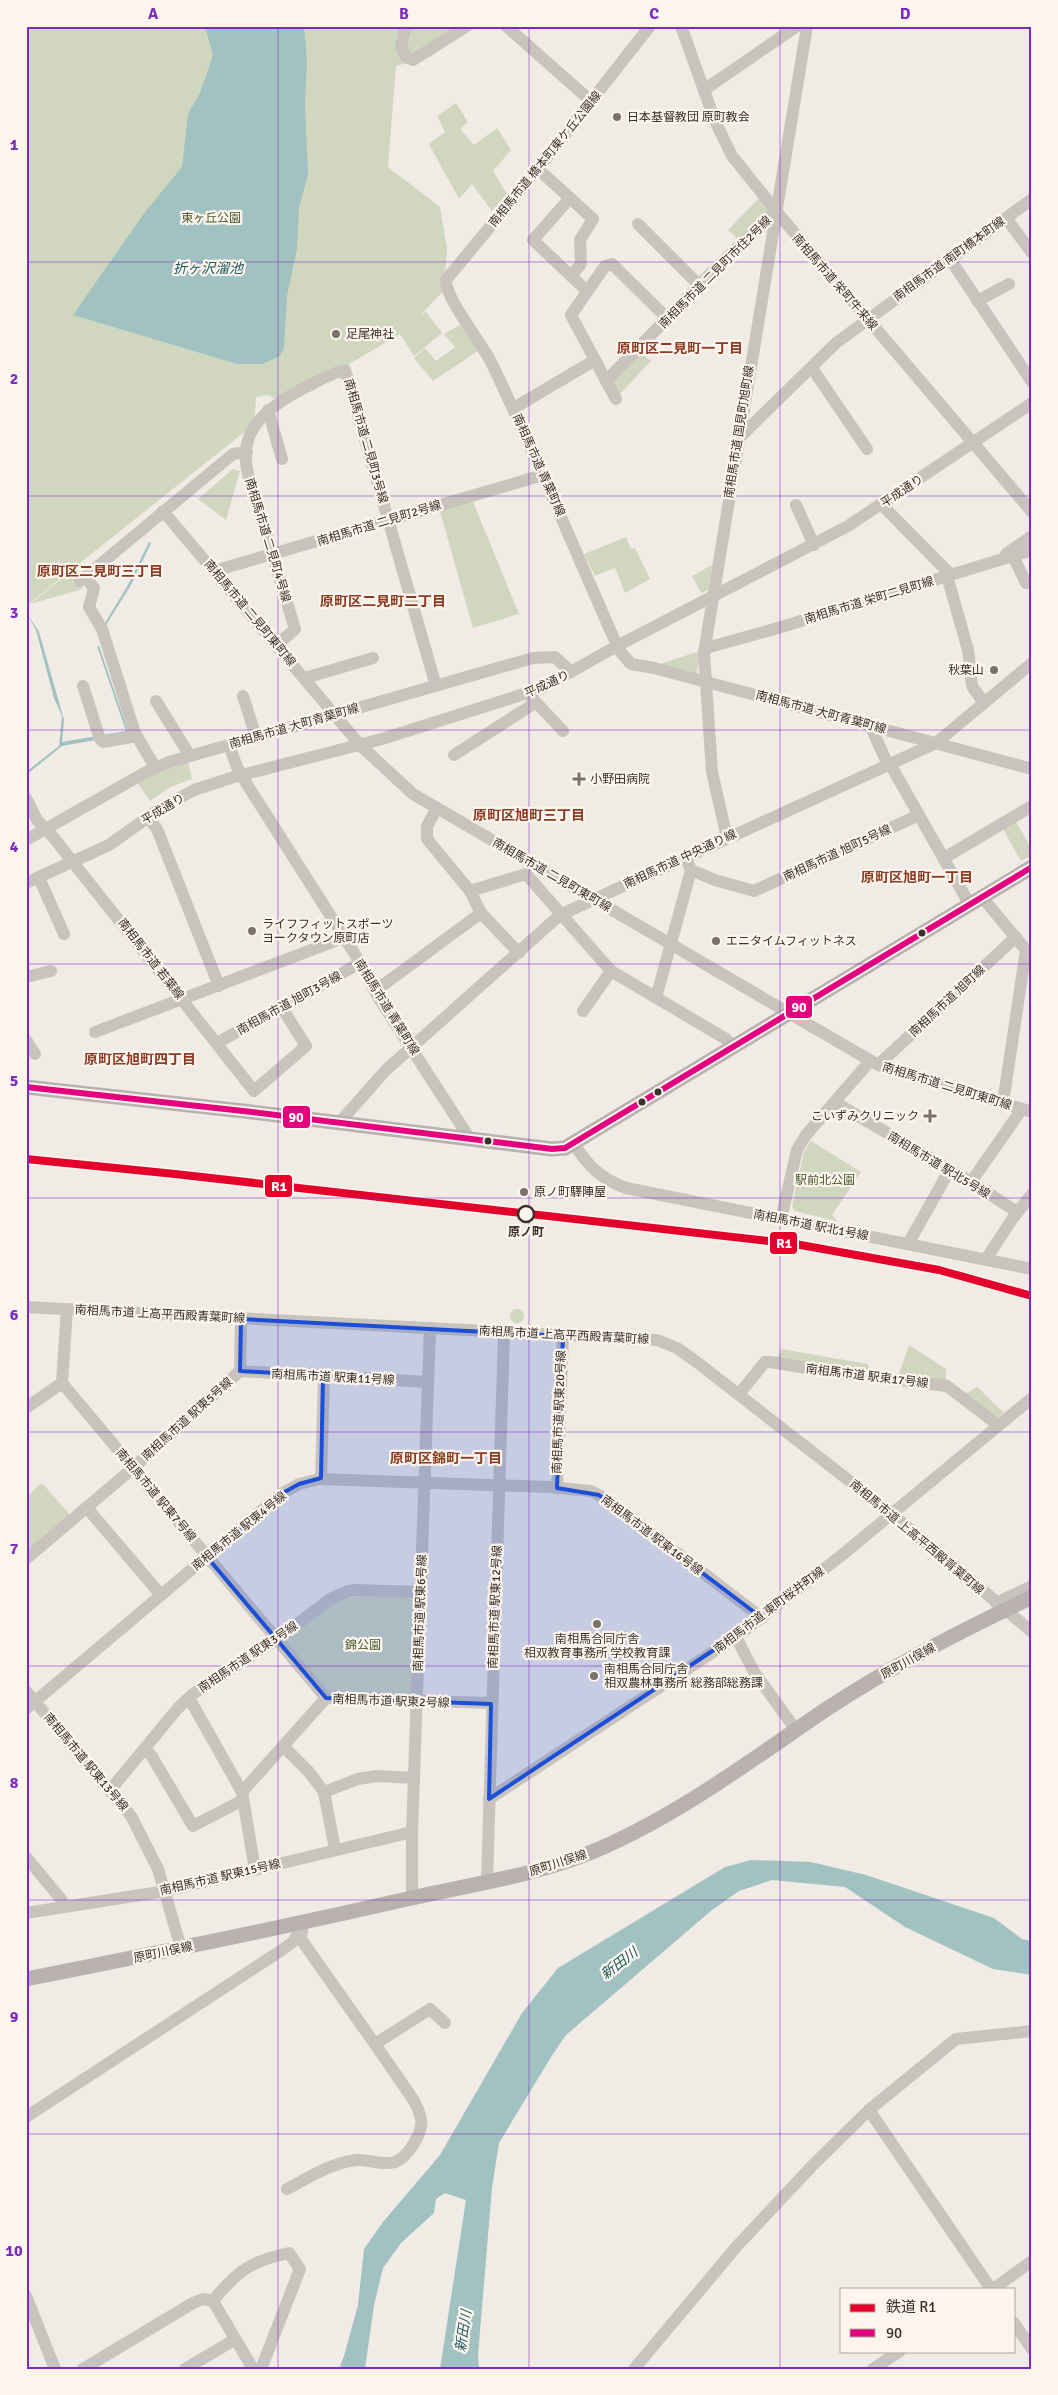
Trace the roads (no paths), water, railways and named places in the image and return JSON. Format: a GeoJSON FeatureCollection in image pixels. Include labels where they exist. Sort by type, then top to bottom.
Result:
{"type":"FeatureCollection","features":[{"type":"Feature","properties":{"kind":"main road"},"geometry":{"type":"LineString","coordinates":[[26,1087],[252,1112],[552,1149],[574,1144],[1032,867]]}},
{"type":"Feature","properties":{"kind":"main road","name":"原町川俣線"},"geometry":{"type":"LineString","coordinates":[[26,1979],[303,1923],[520,1875],[559,1863],[625,1837],[691,1800],[796,1730],[899,1666],[1000,1606],[1031,1594]]}},
{"type":"Feature","properties":{"kind":"street"},"geometry":{"type":"LineString","coordinates":[[406,26],[401,47],[406,57],[413,60],[424,55],[467,26]]}},
{"type":"Feature","properties":{"kind":"street"},"geometry":{"type":"LineString","coordinates":[[506,26],[591,100]]}},
{"type":"Feature","properties":{"kind":"street","name":"南相馬市道 橋本町東ケ丘公園線"},"geometry":{"type":"LineString","coordinates":[[447,292],[446,284],[448,277],[538,169],[650,26]]}},
{"type":"Feature","properties":{"kind":"street","name":"南相馬市道 栄町牛来線"},"geometry":{"type":"LineString","coordinates":[[681,26],[728,151],[867,319],[1032,512]]}},
{"type":"Feature","properties":{"kind":"street"},"geometry":{"type":"LineString","coordinates":[[704,90],[797,26]]}},
{"type":"Feature","properties":{"kind":"street","name":"南相馬市道 国見町旭町線"},"geometry":{"type":"LineString","coordinates":[[727,838],[712,772],[705,682],[706,648],[714,596],[715,575],[807,26]]}},
{"type":"Feature","properties":{"kind":"street"},"geometry":{"type":"LineString","coordinates":[[538,169],[593,219],[580,240],[581,264],[572,276]]}},
{"type":"Feature","properties":{"kind":"street"},"geometry":{"type":"LineString","coordinates":[[570,198],[534,240],[587,292]]}},
{"type":"Feature","properties":{"kind":"street","name":"南相馬市道 南町橋本町線"},"geometry":{"type":"LineString","coordinates":[[739,438],[812,368],[830,348],[1032,199]]}},
{"type":"Feature","properties":{"kind":"street","name":"南相馬市道 二見町市住2号線"},"geometry":{"type":"LineString","coordinates":[[606,381],[777,210]]}},
{"type":"Feature","properties":{"kind":"street"},"geometry":{"type":"LineString","coordinates":[[1006,218],[1032,253]]}},
{"type":"Feature","properties":{"kind":"street"},"geometry":{"type":"LineString","coordinates":[[638,224],[700,286]]}},
{"type":"Feature","properties":{"kind":"street"},"geometry":{"type":"LineString","coordinates":[[950,259],[1032,382]]}},
{"type":"Feature","properties":{"kind":"street"},"geometry":{"type":"LineString","coordinates":[[616,398],[571,316],[605,266],[612,264],[668,318]]}},
{"type":"Feature","properties":{"kind":"street"},"geometry":{"type":"LineString","coordinates":[[977,301],[1009,284]]}},
{"type":"Feature","properties":{"kind":"street","name":"南相馬市道 青葉町線"},"geometry":{"type":"LineString","coordinates":[[447,292],[484,347],[514,408],[617,646]]}},
{"type":"Feature","properties":{"kind":"street"},"geometry":{"type":"LineString","coordinates":[[514,408],[595,360]]}},
{"type":"Feature","properties":{"kind":"street"},"geometry":{"type":"LineString","coordinates":[[812,368],[867,449]]}},
{"type":"Feature","properties":{"kind":"street","name":"南相馬市道 二見町3号線"},"geometry":{"type":"LineString","coordinates":[[268,410],[284,399],[345,370],[436,686]]}},
{"type":"Feature","properties":{"kind":"street","name":"平成通り"},"geometry":{"type":"LineString","coordinates":[[26,883],[109,845],[148,817],[194,790],[242,775],[532,698],[571,672],[617,646],[814,545],[882,505],[1032,403]]}},
{"type":"Feature","properties":{"kind":"street"},"geometry":{"type":"LineString","coordinates":[[268,410],[282,459]]}},
{"type":"Feature","properties":{"kind":"street","name":"南相馬市道 二見町4号線"},"geometry":{"type":"LineString","coordinates":[[268,410],[254,427],[245,465],[295,629],[277,645]]}},
{"type":"Feature","properties":{"kind":"street"},"geometry":{"type":"LineString","coordinates":[[155,767],[137,736],[102,629],[90,607],[94,588],[82,579],[233,454],[247,452]]}},
{"type":"Feature","properties":{"kind":"street","name":"南相馬市道 二見町2号線"},"geometry":{"type":"LineString","coordinates":[[214,571],[543,475]]}},
{"type":"Feature","properties":{"kind":"street"},"geometry":{"type":"LineString","coordinates":[[796,505],[814,545]]}},
{"type":"Feature","properties":{"kind":"street"},"geometry":{"type":"LineString","coordinates":[[882,505],[949,576],[968,650],[972,686],[984,703]]}},
{"type":"Feature","properties":{"kind":"street","name":"南相馬市道 二見町東町線"},"geometry":{"type":"LineString","coordinates":[[163,512],[336,714],[360,745],[406,788],[530,869],[594,899],[874,1063],[1027,1110]]}},
{"type":"Feature","properties":{"kind":"street"},"geometry":{"type":"LineString","coordinates":[[998,560],[1032,536]]}},
{"type":"Feature","properties":{"kind":"street","name":"南相馬市道 栄町二見町線"},"geometry":{"type":"LineString","coordinates":[[706,648],[787,626],[1032,550]]}},
{"type":"Feature","properties":{"kind":"street"},"geometry":{"type":"LineString","coordinates":[[1012,556],[1026,583]]}},
{"type":"Feature","properties":{"kind":"street","name":"南相馬市道 大町青葉町線"},"geometry":{"type":"LineString","coordinates":[[617,646],[631,664],[870,725],[1032,769]]}},
{"type":"Feature","properties":{"kind":"street","name":"南相馬市道 大町青葉町線"},"geometry":{"type":"LineString","coordinates":[[26,840],[155,767],[190,756],[541,657],[560,660],[571,672]]}},
{"type":"Feature","properties":{"kind":"street"},"geometry":{"type":"LineString","coordinates":[[305,678],[373,658]]}},
{"type":"Feature","properties":{"kind":"street","name":"南相馬市道 中央通り線"},"geometry":{"type":"LineString","coordinates":[[339,1123],[371,1085],[411,1047],[560,915],[936,743],[1032,663]]}},
{"type":"Feature","properties":{"kind":"street"},"geometry":{"type":"LineString","coordinates":[[83,686],[100,738],[137,736]]}},
{"type":"Feature","properties":{"kind":"street"},"geometry":{"type":"LineString","coordinates":[[243,696],[256,737]]}},
{"type":"Feature","properties":{"kind":"street"},"geometry":{"type":"LineString","coordinates":[[454,754],[532,698],[563,731]]}},
{"type":"Feature","properties":{"kind":"street"},"geometry":{"type":"LineString","coordinates":[[156,701],[190,756]]}},
{"type":"Feature","properties":{"kind":"street"},"geometry":{"type":"LineString","coordinates":[[870,725],[889,764],[944,858],[976,901],[1016,937],[1029,952],[1004,1103]]}},
{"type":"Feature","properties":{"kind":"street","name":"南相馬市道 青葉町線"},"geometry":{"type":"LineString","coordinates":[[229,745],[242,775],[360,963],[375,991],[470,1138]]}},
{"type":"Feature","properties":{"kind":"street","name":"南相馬市道 若葉線"},"geometry":{"type":"LineString","coordinates":[[26,798],[34,815],[254,1091]]}},
{"type":"Feature","properties":{"kind":"street"},"geometry":{"type":"LineString","coordinates":[[944,858],[1032,806]]}},
{"type":"Feature","properties":{"kind":"street"},"geometry":{"type":"LineString","coordinates":[[436,808],[427,826],[428,839],[470,891],[482,913],[519,953]]}},
{"type":"Feature","properties":{"kind":"street","name":"南相馬市道 旭町5号線"},"geometry":{"type":"LineString","coordinates":[[691,870],[715,880],[754,891],[919,815]]}},
{"type":"Feature","properties":{"kind":"street"},"geometry":{"type":"LineString","coordinates":[[148,817],[157,829],[219,986]]}},
{"type":"Feature","properties":{"kind":"street"},"geometry":{"type":"LineString","coordinates":[[656,998],[691,870],[686,856]]}},
{"type":"Feature","properties":{"kind":"street"},"geometry":{"type":"LineString","coordinates":[[470,891],[530,869],[560,915],[611,971],[726,1039],[733,1047]]}},
{"type":"Feature","properties":{"kind":"street"},"geometry":{"type":"LineString","coordinates":[[39,878],[64,934]]}},
{"type":"Feature","properties":{"kind":"street"},"geometry":{"type":"LineString","coordinates":[[375,991],[482,913]]}},
{"type":"Feature","properties":{"kind":"street","name":"南相馬市道 旭町線"},"geometry":{"type":"LineString","coordinates":[[781,1219],[797,1150],[806,1135],[874,1063],[1016,937]]}},
{"type":"Feature","properties":{"kind":"street"},"geometry":{"type":"LineString","coordinates":[[96,1032],[343,938]]}},
{"type":"Feature","properties":{"kind":"street","name":"南相馬市道 旭町3号線"},"geometry":{"type":"LineString","coordinates":[[217,1043],[360,963]]}},
{"type":"Feature","properties":{"kind":"street"},"geometry":{"type":"LineString","coordinates":[[26,976],[51,971]]}},
{"type":"Feature","properties":{"kind":"street"},"geometry":{"type":"LineString","coordinates":[[583,1011],[611,971]]}},
{"type":"Feature","properties":{"kind":"street"},"geometry":{"type":"LineString","coordinates":[[252,1112],[254,1091],[306,1046],[282,1008]]}},
{"type":"Feature","properties":{"kind":"street"},"geometry":{"type":"LineString","coordinates":[[26,1040],[35,1054]]}},
{"type":"Feature","properties":{"kind":"street","name":"南相馬市道 駅北5号線"},"geometry":{"type":"LineString","coordinates":[[836,1103],[949,1171],[972,1182],[1017,1212]]}},
{"type":"Feature","properties":{"kind":"street"},"geometry":{"type":"LineString","coordinates":[[972,1182],[1027,1110]]}},
{"type":"Feature","properties":{"kind":"street","name":"南相馬市道 駅北1号線"},"geometry":{"type":"LineString","coordinates":[[574,1144],[594,1171],[615,1184],[1032,1269]]}},
{"type":"Feature","properties":{"kind":"street"},"geometry":{"type":"LineString","coordinates":[[908,1244],[949,1171]]}},
{"type":"Feature","properties":{"kind":"street"},"geometry":{"type":"LineString","coordinates":[[986,1259],[1017,1212],[1032,1194]]}},
{"type":"Feature","properties":{"kind":"street","name":"南相馬市道 上高平西殿青葉町線"},"geometry":{"type":"LineString","coordinates":[[26,1307],[657,1340],[677,1348],[738,1394],[892,1514],[1032,1632]]}},
{"type":"Feature","properties":{"kind":"street"},"geometry":{"type":"LineString","coordinates":[[26,1408],[62,1383],[67,1309]]}},
{"type":"Feature","properties":{"kind":"street","name":"南相馬市道 駅東5号線"},"geometry":{"type":"LineString","coordinates":[[26,1559],[133,1468],[240,1371],[241,1319]]}},
{"type":"Feature","properties":{"kind":"street","name":"南相馬市道 駅東6号線"},"geometry":{"type":"LineString","coordinates":[[412,1898],[412,1832],[430,1328]]}},
{"type":"Feature","properties":{"kind":"street","name":"南相馬市道 駅東12号線"},"geometry":{"type":"LineString","coordinates":[[487,1882],[488,1799],[504,1333]]}},
{"type":"Feature","properties":{"kind":"street","name":"南相馬市道 駅東20号線"},"geometry":{"type":"LineString","coordinates":[[557,1488],[563,1336]]}},
{"type":"Feature","properties":{"kind":"street","name":"南相馬市道 駅東17号線"},"geometry":{"type":"LineString","coordinates":[[738,1394],[765,1362],[770,1362],[947,1386],[998,1425]]}},
{"type":"Feature","properties":{"kind":"street","name":"南相馬市道 駅東11号線"},"geometry":{"type":"LineString","coordinates":[[240,1371],[427,1382]]}},
{"type":"Feature","properties":{"kind":"street"},"geometry":{"type":"LineString","coordinates":[[321,1479],[324,1376]]}},
{"type":"Feature","properties":{"kind":"street","name":"南相馬市道 駅東7号線"},"geometry":{"type":"LineString","coordinates":[[62,1383],[326,1698]]}},
{"type":"Feature","properties":{"kind":"street","name":"南相馬市道 東町桜井町線"},"geometry":{"type":"LineString","coordinates":[[488,1799],[736,1637],[762,1618],[1032,1398]]}},
{"type":"Feature","properties":{"kind":"street","name":"南相馬市道 駅東4号線"},"geometry":{"type":"LineString","coordinates":[[31,1705],[281,1494],[299,1484],[321,1479],[499,1485]]}},
{"type":"Feature","properties":{"kind":"street","name":"南相馬市道 駅東16号線"},"geometry":{"type":"LineString","coordinates":[[499,1485],[591,1491],[600,1494],[762,1618]]}},
{"type":"Feature","properties":{"kind":"street"},"geometry":{"type":"LineString","coordinates":[[87,1508],[161,1595]]}},
{"type":"Feature","properties":{"kind":"street","name":"南相馬市道 駅東3号線"},"geometry":{"type":"LineString","coordinates":[[111,1789],[189,1698],[209,1682],[277,1639],[330,1599],[348,1591],[420,1592]]}},
{"type":"Feature","properties":{"kind":"street"},"geometry":{"type":"LineString","coordinates":[[1020,1622],[1032,1615]]}},
{"type":"Feature","properties":{"kind":"street"},"geometry":{"type":"LineString","coordinates":[[736,1637],[754,1672],[796,1730]]}},
{"type":"Feature","properties":{"kind":"street","name":"南相馬市道 駅東13号線"},"geometry":{"type":"LineString","coordinates":[[26,1691],[31,1705],[111,1789],[131,1816],[147,1843],[166,1891],[181,1948]]}},
{"type":"Feature","properties":{"kind":"street"},"geometry":{"type":"LineString","coordinates":[[189,1698],[242,1796],[255,1870]]}},
{"type":"Feature","properties":{"kind":"street","name":"南相馬市道 駅東2号線"},"geometry":{"type":"LineString","coordinates":[[242,1796],[326,1698],[491,1703]]}},
{"type":"Feature","properties":{"kind":"street"},"geometry":{"type":"LineString","coordinates":[[283,1746],[309,1772],[324,1792],[336,1849]]}},
{"type":"Feature","properties":{"kind":"street"},"geometry":{"type":"LineString","coordinates":[[145,1750],[151,1756],[193,1826],[242,1796]]}},
{"type":"Feature","properties":{"kind":"street"},"geometry":{"type":"LineString","coordinates":[[324,1792],[358,1779],[376,1776],[414,1778]]}},
{"type":"Feature","properties":{"kind":"street","name":"南相馬市道 駅東15号線"},"geometry":{"type":"LineString","coordinates":[[26,1913],[166,1891],[412,1832]]}},
{"type":"Feature","properties":{"kind":"street"},"geometry":{"type":"LineString","coordinates":[[26,1857],[61,1899],[64,1906]]}},
{"type":"Feature","properties":{"kind":"street"},"geometry":{"type":"LineString","coordinates":[[287,2189],[326,2170],[355,2160],[374,2163],[395,2162],[405,2154],[417,2138],[421,2119],[414,2103],[375,2044],[301,1939],[303,1923]]}},
{"type":"Feature","properties":{"kind":"street"},"geometry":{"type":"LineString","coordinates":[[26,2117],[282,1950],[294,1941],[303,1923]]}},
{"type":"Feature","properties":{"kind":"street"},"geometry":{"type":"LineString","coordinates":[[375,2044],[430,2008],[446,2023]]}},
{"type":"Feature","properties":{"kind":"street"},"geometry":{"type":"LineString","coordinates":[[634,2369],[736,2246],[813,2164],[869,2110],[956,2039],[1032,2031]]}},
{"type":"Feature","properties":{"kind":"street"},"geometry":{"type":"LineString","coordinates":[[869,2110],[991,2288]]}},
{"type":"Feature","properties":{"kind":"street"},"geometry":{"type":"LineString","coordinates":[[212,2301],[230,2280],[245,2267],[263,2258],[289,2253],[300,2269],[261,2369]]}},
{"type":"Feature","properties":{"kind":"street"},"geometry":{"type":"LineString","coordinates":[[993,2288],[1032,2261]]}},
{"type":"Feature","properties":{"kind":"street"},"geometry":{"type":"LineString","coordinates":[[26,2296],[55,2369]]}},
{"type":"Feature","properties":{"kind":"street"},"geometry":{"type":"LineString","coordinates":[[83,2369],[193,2303],[203,2299],[212,2301],[253,2369]]}},
{"type":"Feature","properties":{"kind":"street"},"geometry":{"type":"LineString","coordinates":[[1016,2326],[1032,2349]]}},
{"type":"Feature","properties":{"kind":"street"},"geometry":{"type":"LineString","coordinates":[[184,2369],[234,2340]]}},
{"type":"Feature","properties":{"kind":"street"},"geometry":{"type":"LineString","coordinates":[[873,2369],[898,2352]]}},
{"type":"Feature","properties":{"kind":"water","name":"折ヶ沢溜池"},"geometry":{"type":"Polygon","coordinates":[[[205,26],[304,26],[307,60],[305,104],[308,174],[299,208],[297,249],[287,296],[284,348],[280,356],[263,364],[237,364],[73,315],[145,212],[182,167],[188,114],[200,93],[213,55],[205,26]]]}},
{"type":"Feature","properties":{"kind":"water"},"geometry":{"type":"Polygon","coordinates":[[[149,542],[151,543],[131,585],[106,625],[105,623],[128,585],[149,542]]]}},
{"type":"Feature","properties":{"kind":"water"},"geometry":{"type":"Polygon","coordinates":[[[26,612],[39,632],[64,720],[62,742],[126,731],[97,646],[99,646],[129,734],[62,746],[26,775],[26,772],[59,746],[62,716],[54,698],[36,630],[26,612]]]}},
{"type":"Feature","properties":{"kind":"water","name":"新田川"},"geometry":{"type":"Polygon","coordinates":[[[751,1860],[811,1862],[866,1875],[994,1918],[1022,1939],[1032,1941],[1032,1975],[993,1969],[905,1927],[845,1887],[772,1880],[739,1891],[712,1910],[566,2035],[499,2143],[492,2188],[478,2355],[479,2369],[440,2369],[466,2200],[445,2193],[436,2199],[434,2213],[401,2243],[383,2268],[374,2305],[365,2369],[339,2369],[358,2305],[364,2249],[383,2222],[440,2155],[522,2013],[558,1968],[725,1867],[751,1860]]]}},
{"type":"Feature","properties":{"kind":"rail line","name":"R1"},"geometry":{"type":"LineString","coordinates":[[26,1159],[795,1244],[939,1270],[1032,1296]]}},
{"type":"Feature","properties":{"kind":"place","name":"日本基督教団 原町教会"},"geometry":{"type":"Point","coordinates":[617,117]}},
{"type":"Feature","properties":{"kind":"place","name":"足尾神社"},"geometry":{"type":"Point","coordinates":[336,334]}},
{"type":"Feature","properties":{"kind":"place","name":"秋葉山"},"geometry":{"type":"Point","coordinates":[994,670]}},
{"type":"Feature","properties":{"kind":"place","name":"小野田病院"},"geometry":{"type":"Point","coordinates":[579,779]}},
{"type":"Feature","properties":{"kind":"place","name":"ライフフィットスポーツ ヨークタウン原町店"},"geometry":{"type":"Point","coordinates":[252,931]}},
{"type":"Feature","properties":{"kind":"place","name":"エニタイムフィットネス"},"geometry":{"type":"Point","coordinates":[716,941]}},
{"type":"Feature","properties":{"kind":"place","name":"こいずみクリニック"},"geometry":{"type":"Point","coordinates":[930,1116]}},
{"type":"Feature","properties":{"kind":"place","name":"原ノ町驛陣屋"},"geometry":{"type":"Point","coordinates":[524,1192]}},
{"type":"Feature","properties":{"kind":"place","name":"原ノ町"},"geometry":{"type":"Point","coordinates":[526,1214]}},
{"type":"Feature","properties":{"kind":"place","name":"南相馬合同庁舎 相双教育事務所 学校教育課"},"geometry":{"type":"Point","coordinates":[597,1624]}},
{"type":"Feature","properties":{"kind":"place","name":"南相馬合同庁舎 相双農林事務所 総務部総務課"},"geometry":{"type":"Point","coordinates":[594,1676]}},
{"type":"Feature","properties":{"kind":"district","name":"原町区二見町一丁目"},"geometry":{"type":"Point","coordinates":[680,348]}},
{"type":"Feature","properties":{"kind":"district","name":"原町区二見町三丁目"},"geometry":{"type":"Point","coordinates":[100,571]}},
{"type":"Feature","properties":{"kind":"district","name":"原町区二見町二丁目"},"geometry":{"type":"Point","coordinates":[383,601]}},
{"type":"Feature","properties":{"kind":"district","name":"原町区旭町三丁目"},"geometry":{"type":"Point","coordinates":[529,815]}},
{"type":"Feature","properties":{"kind":"district","name":"原町区旭町一丁目"},"geometry":{"type":"Point","coordinates":[917,877]}},
{"type":"Feature","properties":{"kind":"district","name":"原町区旭町四丁目"},"geometry":{"type":"Point","coordinates":[140,1059]}},
{"type":"Feature","properties":{"kind":"district","name":"原町区錦町一丁目"},"geometry":{"type":"Point","coordinates":[446,1458]}},
{"type":"Feature","properties":{"kind":"park label","name":"東ヶ丘公園"},"geometry":{"type":"Point","coordinates":[211,218]}},
{"type":"Feature","properties":{"kind":"park label","name":"駅前北公園"},"geometry":{"type":"Point","coordinates":[825,1180]}},
{"type":"Feature","properties":{"kind":"park label","name":"錦公園"},"geometry":{"type":"Point","coordinates":[363,1645]}}]}
